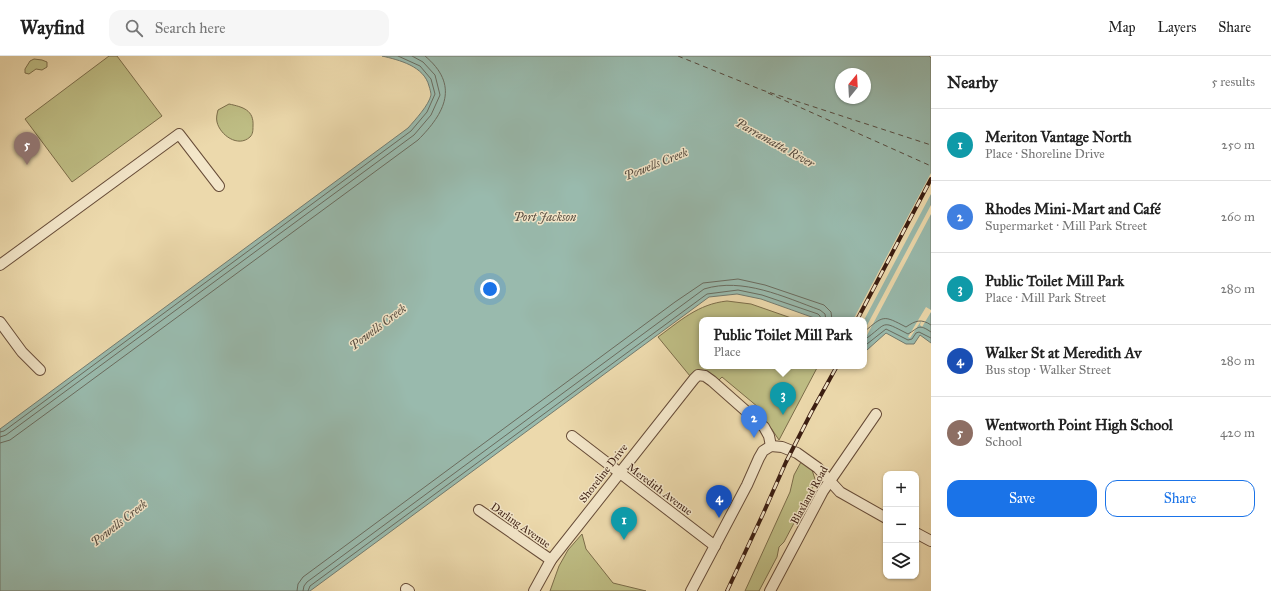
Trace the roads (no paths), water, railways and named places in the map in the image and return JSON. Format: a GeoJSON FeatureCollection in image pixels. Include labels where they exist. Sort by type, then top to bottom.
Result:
{"type":"FeatureCollection","features":[{"type":"Feature","properties":{"kind":"street"},"geometry":{"type":"LineString","coordinates":[[0,265],[179,134],[219,186]]}},
{"type":"Feature","properties":{"kind":"street"},"geometry":{"type":"LineString","coordinates":[[0,322],[22,352],[40,370]]}},
{"type":"Feature","properties":{"kind":"street","name":"Shoreline Drive"},"geometry":{"type":"LineString","coordinates":[[534,591],[550,560],[694,378],[698,375],[705,376],[759,421],[767,430],[771,446]]}},
{"type":"Feature","properties":{"kind":"street","name":"Blaxland Road"},"geometry":{"type":"LineString","coordinates":[[770,591],[829,480],[876,414]]}},
{"type":"Feature","properties":{"kind":"street","name":"Meredith Avenue"},"geometry":{"type":"LineString","coordinates":[[572,436],[715,546]]}},
{"type":"Feature","properties":{"kind":"street"},"geometry":{"type":"LineString","coordinates":[[691,591],[759,458],[763,451],[771,446],[782,447],[797,453],[812,464],[840,492],[883,516]]}},
{"type":"Feature","properties":{"kind":"street","name":"Darling Avenue"},"geometry":{"type":"LineString","coordinates":[[479,510],[550,560]]}},
{"type":"Feature","properties":{"kind":"street"},"geometry":{"type":"LineString","coordinates":[[919,535],[931,541]]}},
{"type":"Feature","properties":{"kind":"water","name":"Port Jackson"},"geometry":{"type":"Polygon","coordinates":[[[382,56],[929,56],[931,58],[931,343],[920,335],[914,344],[906,344],[886,333],[867,350],[867,317],[812,317],[761,299],[737,294],[709,297],[310,591],[0,591],[0,429],[408,128],[428,103],[431,95],[430,88],[422,73],[410,65],[382,56]]]}},
{"type":"Feature","properties":{"kind":"railway"},"geometry":{"type":"LineString","coordinates":[[859,317],[931,179]]}},
{"type":"Feature","properties":{"kind":"railway"},"geometry":{"type":"LineString","coordinates":[[727,591],[786,462],[835,369]]}},
{"type":"Feature","properties":{"kind":"place","name":"Wentworth Point High School"},"geometry":{"type":"Point","coordinates":[27,165]}},
{"type":"Feature","properties":{"kind":"place","name":"Public Toilet Mill Park"},"geometry":{"type":"Point","coordinates":[783,415]}},
{"type":"Feature","properties":{"kind":"place","name":"Rhodes Mini-Mart and Café"},"geometry":{"type":"Point","coordinates":[754,438]}},
{"type":"Feature","properties":{"kind":"place","name":"Walker St at Meredith Av"},"geometry":{"type":"Point","coordinates":[719,518]}},
{"type":"Feature","properties":{"kind":"place","name":"Meriton Vantage North"},"geometry":{"type":"Point","coordinates":[624,540]}},
{"type":"Feature","properties":{"kind":"water label","name":"Parramatta River"},"geometry":{"type":"Point","coordinates":[775,143]}},
{"type":"Feature","properties":{"kind":"water label","name":"Powells Creek"},"geometry":{"type":"Point","coordinates":[656,164]}},
{"type":"Feature","properties":{"kind":"water label","name":"Powells Creek"},"geometry":{"type":"Point","coordinates":[378,327]}},
{"type":"Feature","properties":{"kind":"water label","name":"Powells Creek"},"geometry":{"type":"Point","coordinates":[119,523]}}]}
